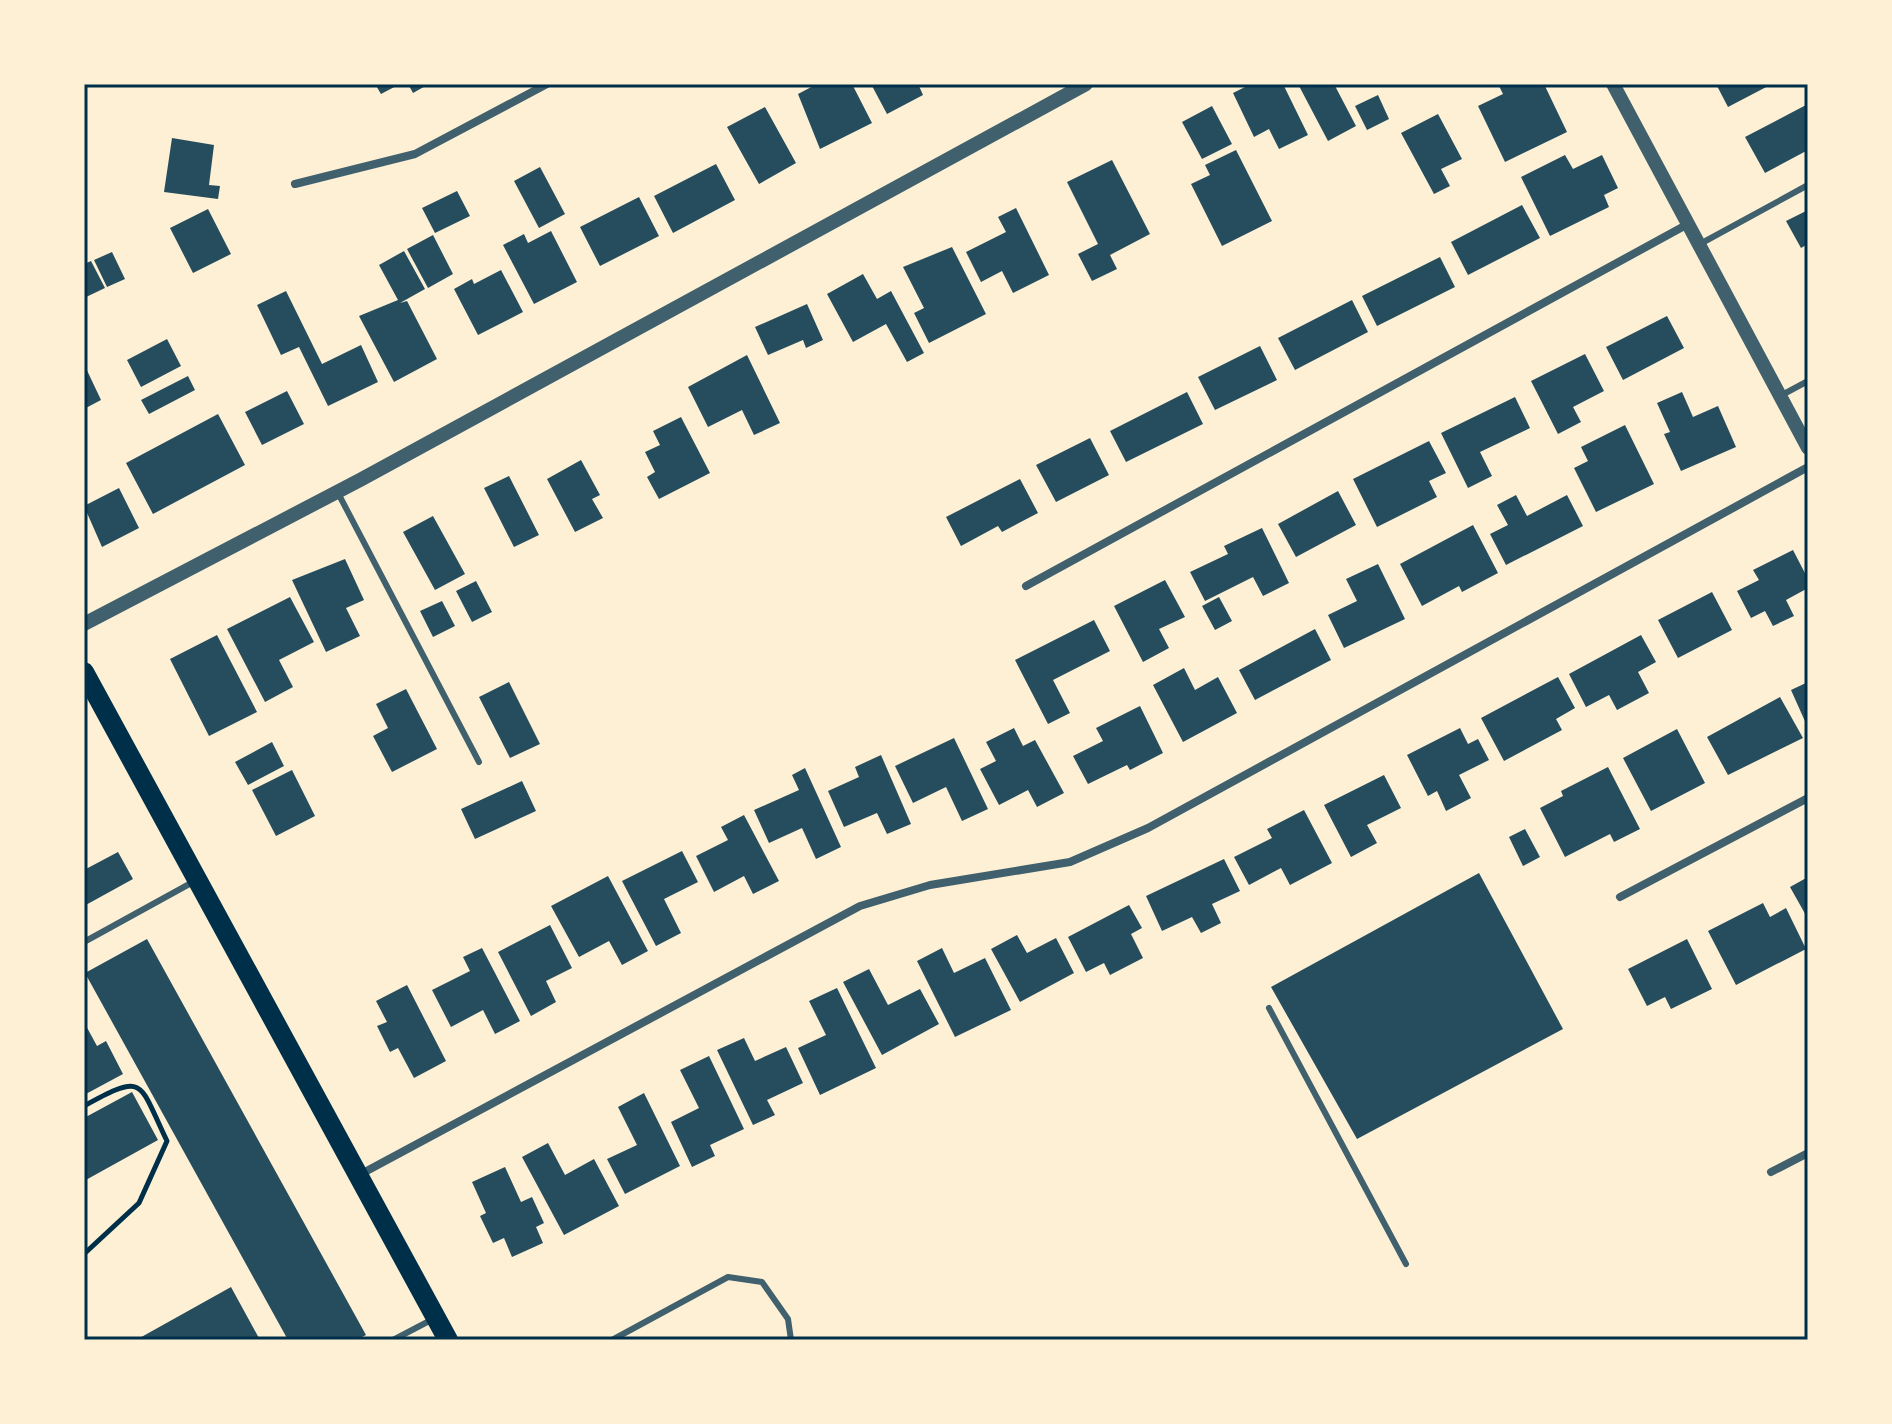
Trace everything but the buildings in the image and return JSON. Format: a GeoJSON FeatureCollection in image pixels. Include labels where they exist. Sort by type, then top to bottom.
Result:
{"type":"FeatureCollection","features":[{"type":"Feature","properties":{"kind":"main road"},"geometry":{"type":"LineString","coordinates":[[84,672],[361,1174],[448,1340]]}},
{"type":"Feature","properties":{"kind":"street"},"geometry":{"type":"LineString","coordinates":[[295,184],[415,154],[547,84]]}},
{"type":"Feature","properties":{"kind":"street"},"geometry":{"type":"LineString","coordinates":[[84,624],[337,492],[1086,84]]}},
{"type":"Feature","properties":{"kind":"street"},"geometry":{"type":"LineString","coordinates":[[1613,84],[1808,448]]}},
{"type":"Feature","properties":{"kind":"street"},"geometry":{"type":"LineString","coordinates":[[1026,586],[1689,223]]}},
{"type":"Feature","properties":{"kind":"street"},"geometry":{"type":"LineString","coordinates":[[361,1174],[860,906],[930,885],[1070,862],[1148,828],[1808,467]]}},
{"type":"Feature","properties":{"kind":"street"},"geometry":{"type":"LineString","coordinates":[[1620,897],[1808,798]]}},
{"type":"Feature","properties":{"kind":"street"},"geometry":{"type":"LineString","coordinates":[[1771,1172],[1808,1153]]}},
{"type":"Feature","properties":{"kind":"lane"},"geometry":{"type":"LineString","coordinates":[[1700,244],[1808,185]]}},
{"type":"Feature","properties":{"kind":"lane"},"geometry":{"type":"LineString","coordinates":[[1780,396],[1808,381]]}},
{"type":"Feature","properties":{"kind":"lane"},"geometry":{"type":"LineString","coordinates":[[337,492],[479,762]]}},
{"type":"Feature","properties":{"kind":"lane"},"geometry":{"type":"LineString","coordinates":[[84,942],[197,880]]}},
{"type":"Feature","properties":{"kind":"lane"},"geometry":{"type":"LineString","coordinates":[[1269,1008],[1406,1264]]}},
{"type":"Feature","properties":{"kind":"lane"},"geometry":{"type":"LineString","coordinates":[[612,1340],[728,1277],[762,1282],[788,1319],[791,1340]]}},
{"type":"Feature","properties":{"kind":"lane"},"geometry":{"type":"LineString","coordinates":[[393,1340],[436,1318]]}},
{"type":"Feature","properties":{"kind":"path"},"geometry":{"type":"LineString","coordinates":[[84,1106],[118,1087],[134,1085],[142,1091],[167,1141],[139,1203],[84,1254]]}}]}
